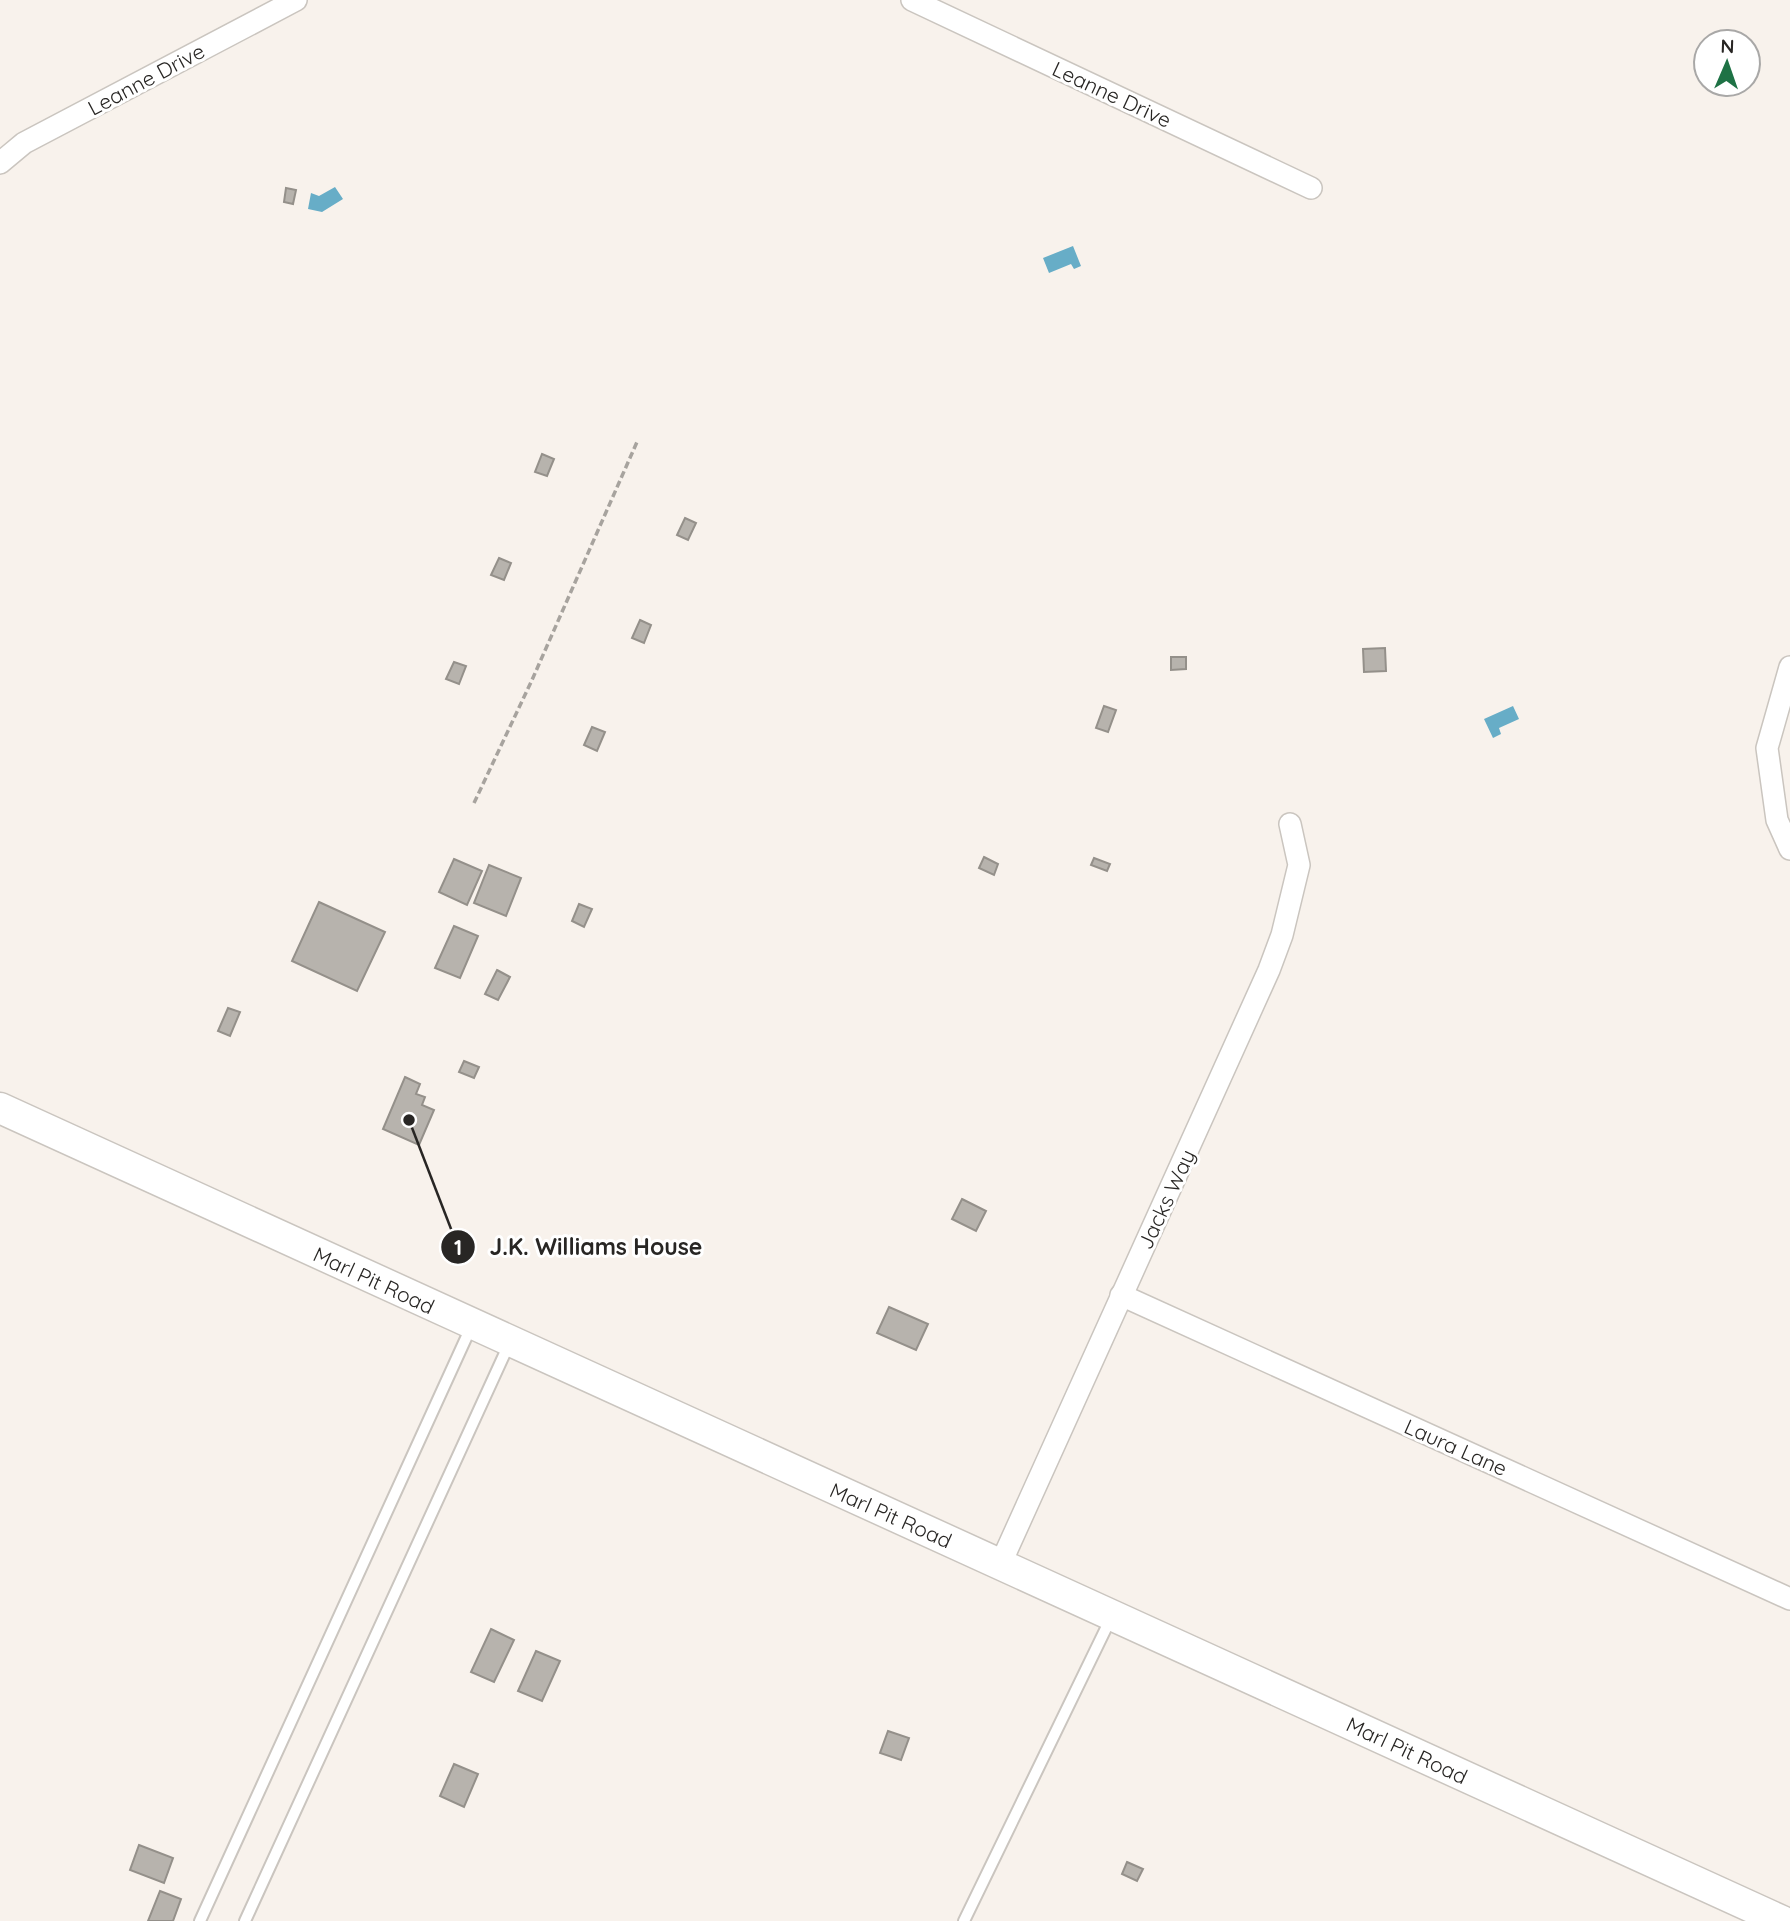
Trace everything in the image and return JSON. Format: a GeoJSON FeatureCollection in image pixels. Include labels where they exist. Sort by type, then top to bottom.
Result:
{"type":"FeatureCollection","features":[{"type":"Feature","properties":{"kind":"street","name":"Leanne Drive"},"geometry":{"type":"LineString","coordinates":[[0,163],[24,143],[296,0]]}},
{"type":"Feature","properties":{"kind":"street","name":"Leanne Drive"},"geometry":{"type":"LineString","coordinates":[[912,0],[1311,188]]}},
{"type":"Feature","properties":{"kind":"street"},"geometry":{"type":"LineString","coordinates":[[1790,667],[1768,748],[1777,820],[1790,849]]}},
{"type":"Feature","properties":{"kind":"street","name":"Jacks Way"},"geometry":{"type":"LineString","coordinates":[[999,1565],[1263,985],[1279,944],[1299,865],[1290,824]]}},
{"type":"Feature","properties":{"kind":"street","name":"Marl Pit Road"},"geometry":{"type":"LineString","coordinates":[[0,1108],[1782,1921]]}},
{"type":"Feature","properties":{"kind":"street","name":"Laura Lane"},"geometry":{"type":"LineString","coordinates":[[1121,1295],[1790,1599]]}},
{"type":"Feature","properties":{"kind":"lane"},"geometry":{"type":"LineString","coordinates":[[200,1921],[472,1325]]}},
{"type":"Feature","properties":{"kind":"lane"},"geometry":{"type":"LineString","coordinates":[[245,1921],[510,1342]]}},
{"type":"Feature","properties":{"kind":"lane"},"geometry":{"type":"LineString","coordinates":[[964,1921],[1112,1616]]}},
{"type":"Feature","properties":{"kind":"path"},"geometry":{"type":"LineString","coordinates":[[474,803],[532,680],[637,442]]}},
{"type":"Feature","properties":{"kind":"water"},"geometry":{"type":"Polygon","coordinates":[[[335,187],[343,199],[322,212],[308,209],[311,193],[319,196],[335,187]]]}},
{"type":"Feature","properties":{"kind":"water"},"geometry":{"type":"Polygon","coordinates":[[[1073,246],[1081,266],[1074,269],[1071,264],[1049,273],[1043,258],[1073,246]]]}},
{"type":"Feature","properties":{"kind":"water"},"geometry":{"type":"Polygon","coordinates":[[[1513,706],[1519,719],[1499,728],[1501,734],[1493,738],[1484,719],[1513,706]]]}},
{"type":"Feature","properties":{"kind":"building"},"geometry":{"type":"Polygon","coordinates":[[[286,188],[296,190],[293,204],[284,202],[286,188]]]}},
{"type":"Feature","properties":{"kind":"building"},"geometry":{"type":"Polygon","coordinates":[[[542,454],[554,459],[547,476],[535,472],[542,454]]]}},
{"type":"Feature","properties":{"kind":"building"},"geometry":{"type":"Polygon","coordinates":[[[685,518],[696,523],[688,540],[677,535],[685,518]]]}},
{"type":"Feature","properties":{"kind":"building"},"geometry":{"type":"Polygon","coordinates":[[[499,558],[511,563],[504,580],[491,575],[499,558]]]}},
{"type":"Feature","properties":{"kind":"building"},"geometry":{"type":"Polygon","coordinates":[[[640,620],[651,625],[644,643],[632,638],[640,620]]]}},
{"type":"Feature","properties":{"kind":"building"},"geometry":{"type":"Polygon","coordinates":[[[1385,648],[1386,671],[1364,672],[1363,649],[1385,648]]]}},
{"type":"Feature","properties":{"kind":"building"},"geometry":{"type":"Polygon","coordinates":[[[1171,657],[1186,657],[1186,669],[1171,670],[1171,657]]]}},
{"type":"Feature","properties":{"kind":"building"},"geometry":{"type":"Polygon","coordinates":[[[454,662],[466,666],[459,684],[446,679],[454,662]]]}},
{"type":"Feature","properties":{"kind":"building"},"geometry":{"type":"Polygon","coordinates":[[[1104,706],[1116,710],[1108,732],[1096,728],[1104,706]]]}},
{"type":"Feature","properties":{"kind":"building"},"geometry":{"type":"Polygon","coordinates":[[[592,727],[605,732],[597,751],[584,745],[592,727]]]}},
{"type":"Feature","properties":{"kind":"building"},"geometry":{"type":"Polygon","coordinates":[[[984,857],[998,864],[994,875],[979,868],[984,857]]]}},
{"type":"Feature","properties":{"kind":"building"},"geometry":{"type":"Polygon","coordinates":[[[1094,858],[1110,864],[1107,871],[1091,865],[1094,858]]]}},
{"type":"Feature","properties":{"kind":"building"},"geometry":{"type":"Polygon","coordinates":[[[454,859],[482,871],[467,905],[439,892],[454,859]]]}},
{"type":"Feature","properties":{"kind":"building"},"geometry":{"type":"Polygon","coordinates":[[[489,865],[521,878],[506,916],[474,903],[489,865]]]}},
{"type":"Feature","properties":{"kind":"building"},"geometry":{"type":"Polygon","coordinates":[[[319,902],[385,932],[357,991],[292,961],[319,902]]]}},
{"type":"Feature","properties":{"kind":"building"},"geometry":{"type":"Polygon","coordinates":[[[579,904],[592,909],[584,927],[572,921],[579,904]]]}},
{"type":"Feature","properties":{"kind":"building"},"geometry":{"type":"Polygon","coordinates":[[[454,926],[478,936],[460,978],[435,968],[454,926]]]}},
{"type":"Feature","properties":{"kind":"building"},"geometry":{"type":"Polygon","coordinates":[[[497,970],[510,977],[498,1000],[485,994],[497,970]]]}},
{"type":"Feature","properties":{"kind":"building"},"geometry":{"type":"Polygon","coordinates":[[[228,1008],[240,1012],[230,1036],[218,1031],[228,1008]]]}},
{"type":"Feature","properties":{"kind":"building"},"geometry":{"type":"Polygon","coordinates":[[[464,1061],[479,1067],[474,1078],[459,1072],[464,1061]]]}},
{"type":"Feature","properties":{"kind":"building"},"geometry":{"type":"Polygon","coordinates":[[[405,1077],[420,1084],[416,1094],[425,1097],[422,1105],[434,1110],[419,1145],[383,1129],[405,1077]]]}},
{"type":"Feature","properties":{"kind":"building"},"geometry":{"type":"Polygon","coordinates":[[[962,1199],[986,1211],[976,1231],[952,1219],[962,1199]]]}},
{"type":"Feature","properties":{"kind":"building"},"geometry":{"type":"Polygon","coordinates":[[[889,1307],[928,1324],[916,1350],[877,1333],[889,1307]]]}},
{"type":"Feature","properties":{"kind":"building"},"geometry":{"type":"Polygon","coordinates":[[[491,1629],[514,1640],[494,1682],[471,1672],[491,1629]]]}},
{"type":"Feature","properties":{"kind":"building"},"geometry":{"type":"Polygon","coordinates":[[[536,1651],[560,1661],[542,1701],[518,1691],[536,1651]]]}},
{"type":"Feature","properties":{"kind":"building"},"geometry":{"type":"Polygon","coordinates":[[[888,1731],[909,1738],[901,1760],[880,1753],[888,1731]]]}},
{"type":"Feature","properties":{"kind":"building"},"geometry":{"type":"Polygon","coordinates":[[[454,1764],[478,1774],[464,1807],[440,1796],[454,1764]]]}},
{"type":"Feature","properties":{"kind":"building"},"geometry":{"type":"Polygon","coordinates":[[[139,1845],[173,1858],[164,1883],[130,1870],[139,1845]]]}},
{"type":"Feature","properties":{"kind":"building"},"geometry":{"type":"Polygon","coordinates":[[[1127,1862],[1143,1869],[1137,1881],[1122,1874],[1127,1862]]]}},
{"type":"Feature","properties":{"kind":"building"},"geometry":{"type":"Polygon","coordinates":[[[160,1891],[181,1899],[173,1921],[148,1921],[160,1891]]]}},
{"type":"Feature","properties":{"kind":"place","name":"J.K. Williams House"},"geometry":{"type":"Point","coordinates":[409,1120]}}]}
